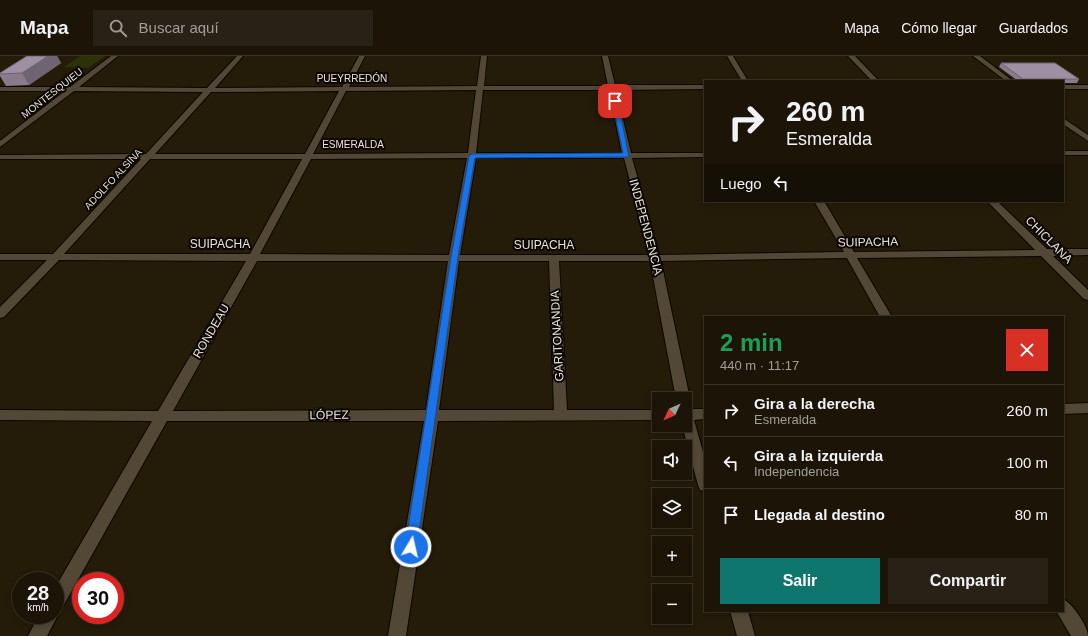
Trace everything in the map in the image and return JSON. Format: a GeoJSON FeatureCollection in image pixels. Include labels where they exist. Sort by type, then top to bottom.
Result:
{"type":"FeatureCollection","features":[{"type":"Feature","properties":{"kind":"street","name":"MONTESQUIEU"},"geometry":{"type":"LineString","coordinates":[[0,145],[115,56]]}},
{"type":"Feature","properties":{"kind":"street","name":"ADOLFO ALSINA"},"geometry":{"type":"LineString","coordinates":[[0,314],[56,257],[240,56]]}},
{"type":"Feature","properties":{"kind":"street","name":"RONDEAU"},"geometry":{"type":"LineString","coordinates":[[64,588],[254,256],[362,56]]}},
{"type":"Feature","properties":{"kind":"street"},"geometry":{"type":"LineString","coordinates":[[397,636],[432,414],[454,257],[472,156],[484,56]]}},
{"type":"Feature","properties":{"kind":"street","name":"INDEPENDENCIA"},"geometry":{"type":"LineString","coordinates":[[605,56],[627,155],[656,258],[682,392]]}},
{"type":"Feature","properties":{"kind":"street"},"geometry":{"type":"LineString","coordinates":[[730,56],[745,80]]}},
{"type":"Feature","properties":{"kind":"street"},"geometry":{"type":"LineString","coordinates":[[851,56],[875,80]]}},
{"type":"Feature","properties":{"kind":"street"},"geometry":{"type":"LineString","coordinates":[[976,56],[1009,80]]}},
{"type":"Feature","properties":{"kind":"street","name":"PUEYRREDÓN"},"geometry":{"type":"LineString","coordinates":[[0,89],[208,90],[704,87]]}},
{"type":"Feature","properties":{"kind":"street"},"geometry":{"type":"LineString","coordinates":[[1064,87],[1088,87]]}},
{"type":"Feature","properties":{"kind":"street"},"geometry":{"type":"LineString","coordinates":[[1064,121],[1088,139]]}},
{"type":"Feature","properties":{"kind":"street"},"geometry":{"type":"LineString","coordinates":[[1064,153],[1088,153]]}},
{"type":"Feature","properties":{"kind":"street","name":"ESMERALDA"},"geometry":{"type":"LineString","coordinates":[[0,157],[147,158],[308,155],[472,156],[704,154]]}},
{"type":"Feature","properties":{"kind":"street"},"geometry":{"type":"LineString","coordinates":[[820,202],[885,316]]}},
{"type":"Feature","properties":{"kind":"street","name":"CHICLANA"},"geometry":{"type":"LineString","coordinates":[[993,202],[1088,296]]}},
{"type":"Feature","properties":{"kind":"street","name":"SUIPACHA"},"geometry":{"type":"LineString","coordinates":[[0,257],[254,256],[656,258],[1088,252]]}},
{"type":"Feature","properties":{"kind":"street","name":"GARITONANDIA"},"geometry":{"type":"LineString","coordinates":[[554,258],[561,414]]}},
{"type":"Feature","properties":{"kind":"street"},"geometry":{"type":"LineString","coordinates":[[1064,409],[1088,408]]}},
{"type":"Feature","properties":{"kind":"street","name":"LÓPEZ"},"geometry":{"type":"LineString","coordinates":[[0,415],[162,417],[432,414],[652,415]]}},
{"type":"Feature","properties":{"kind":"street"},"geometry":{"type":"LineString","coordinates":[[692,414],[704,414]]}},
{"type":"Feature","properties":{"kind":"street"},"geometry":{"type":"LineString","coordinates":[[690,432],[704,481]]}},
{"type":"Feature","properties":{"kind":"street"},"geometry":{"type":"LineString","coordinates":[[1064,610],[1081,636]]}},
{"type":"Feature","properties":{"kind":"street"},"geometry":{"type":"LineString","coordinates":[[740,612],[746,636]]}},
{"type":"Feature","properties":{"kind":"street"},"geometry":{"type":"LineString","coordinates":[[37,636],[44,624]]}},
{"type":"Feature","properties":{"kind":"green space"},"geometry":{"type":"Polygon","coordinates":[[[80,56],[105,56],[88,68],[64,67],[80,56]]]}},
{"type":"Feature","properties":{"kind":"building"},"geometry":{"type":"Polygon","coordinates":[[[27,56],[48,56],[22,73],[0,74],[0,73],[27,56]]]}},
{"type":"Feature","properties":{"kind":"building"},"geometry":{"type":"Polygon","coordinates":[[[1001,63],[1055,63],[1079,79],[1023,79],[1001,63]]]}},
{"type":"Feature","properties":{"kind":"route"},"geometry":{"type":"LineString","coordinates":[[411,547],[432,414],[454,257],[472,156],[627,155],[615,101]]}}]}
